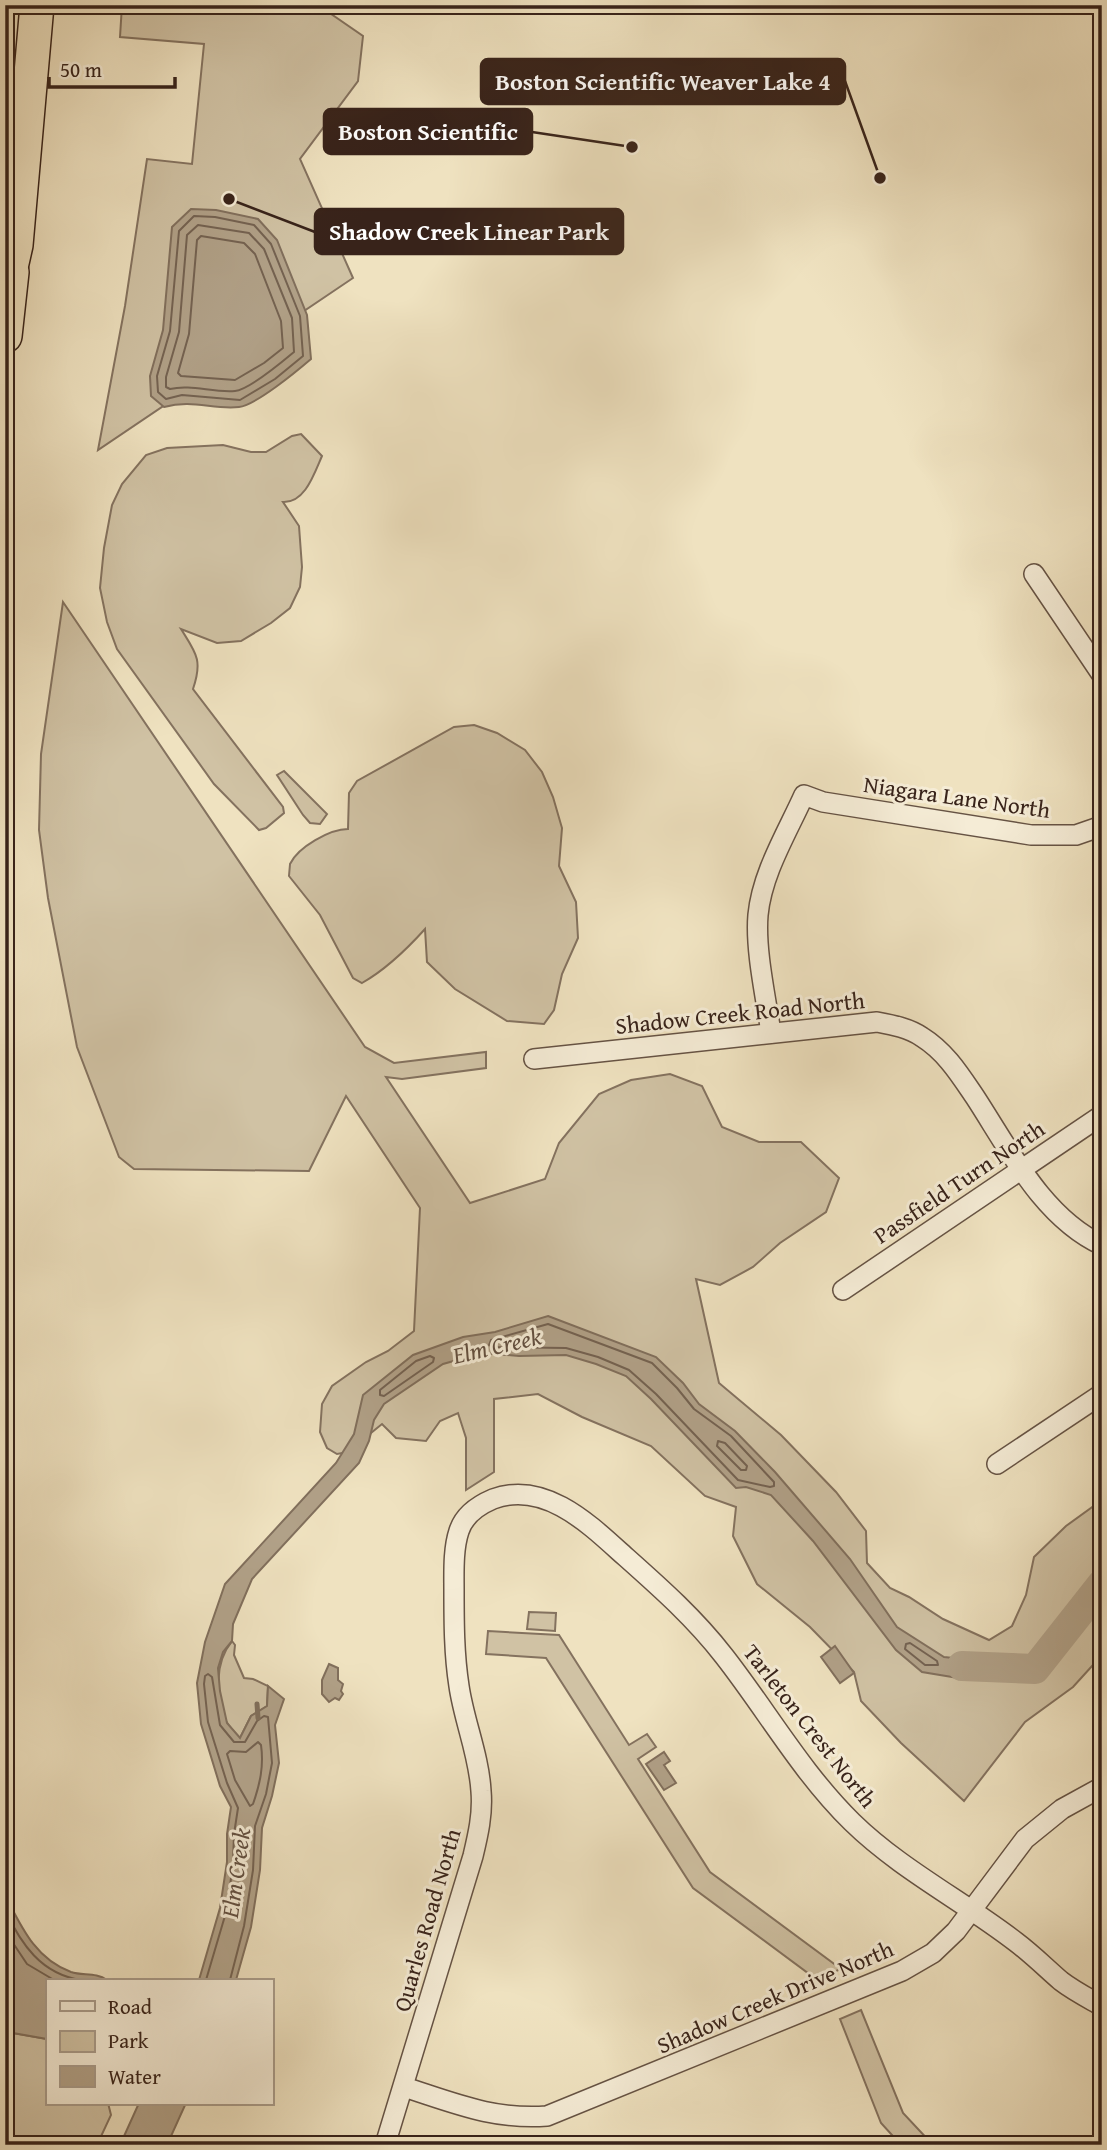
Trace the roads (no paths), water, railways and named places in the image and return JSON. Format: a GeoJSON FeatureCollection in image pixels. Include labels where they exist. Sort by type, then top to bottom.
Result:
{"type":"FeatureCollection","features":[{"type":"Feature","properties":{"kind":"highway"},"geometry":{"type":"LineString","coordinates":[[5,336],[37,7]]}},
{"type":"Feature","properties":{"kind":"highway"},"geometry":{"type":"LineString","coordinates":[[5,294],[16,244]]}},
{"type":"Feature","properties":{"kind":"street"},"geometry":{"type":"LineString","coordinates":[[1034,574],[1102,675]]}},
{"type":"Feature","properties":{"kind":"street","name":"Niagara Lane North"},"geometry":{"type":"LineString","coordinates":[[771,1033],[758,916],[768,873],[804,795],[842,805],[1031,835],[1076,835],[1102,826]]}},
{"type":"Feature","properties":{"kind":"street","name":"Shadow Creek Road North"},"geometry":{"type":"LineString","coordinates":[[534,1059],[877,1022],[899,1026],[921,1036],[940,1050],[957,1070],[1043,1198],[1069,1225],[1102,1245]]}},
{"type":"Feature","properties":{"kind":"street","name":"Passfield Turn North"},"geometry":{"type":"LineString","coordinates":[[844,1290],[1102,1115]]}},
{"type":"Feature","properties":{"kind":"street"},"geometry":{"type":"LineString","coordinates":[[997,1464],[1102,1394]]}},
{"type":"Feature","properties":{"kind":"street","name":"Tarleton Crest North"},"geometry":{"type":"LineString","coordinates":[[482,1504],[505,1495],[536,1496],[574,1513],[593,1528],[701,1628],[806,1769],[832,1802],[854,1824],[878,1845],[1016,1942],[1060,1980],[1102,2006]]}},
{"type":"Feature","properties":{"kind":"street","name":"Quarles Road North"},"geometry":{"type":"LineString","coordinates":[[385,2145],[480,1825],[481,1791],[459,1686],[454,1618],[459,1531],[470,1514],[482,1504]]}},
{"type":"Feature","properties":{"kind":"street","name":"Shadow Creek Drive North"},"geometry":{"type":"LineString","coordinates":[[404,2087],[485,2113],[519,2118],[547,2116],[902,1971],[945,1943],[973,1911],[1025,1839],[1062,1809],[1102,1787]]}},
{"type":"Feature","properties":{"kind":"water"},"geometry":{"type":"Polygon","coordinates":[[[191,209],[216,210],[258,219],[277,240],[307,315],[311,359],[266,394],[239,407],[184,404],[164,407],[151,396],[150,376],[163,330],[172,227],[191,209]]]}},
{"type":"Feature","properties":{"kind":"water"},"geometry":{"type":"Polygon","coordinates":[[[548,1316],[656,1357],[683,1383],[699,1404],[735,1431],[775,1472],[850,1559],[897,1627],[944,1657],[1000,1663],[1002,1675],[958,1678],[922,1672],[896,1650],[813,1541],[771,1495],[746,1487],[736,1488],[626,1376],[566,1355],[519,1356],[482,1353],[443,1364],[384,1404],[374,1420],[369,1441],[359,1463],[252,1579],[233,1624],[232,1641],[223,1652],[218,1668],[227,1723],[240,1738],[251,1716],[267,1706],[268,1686],[284,1699],[275,1725],[279,1763],[262,1828],[260,1870],[251,1927],[236,1979],[199,1979],[220,1908],[231,1807],[220,1786],[201,1724],[197,1683],[205,1642],[225,1584],[336,1463],[354,1434],[363,1395],[413,1355],[463,1337],[495,1332],[548,1316]]]}},
{"type":"Feature","properties":{"kind":"water"},"geometry":{"type":"Polygon","coordinates":[[[835,1646],[854,1673],[840,1683],[821,1657],[835,1646]]]}},
{"type":"Feature","properties":{"kind":"water"},"geometry":{"type":"Polygon","coordinates":[[[329,1664],[338,1668],[338,1680],[343,1684],[343,1694],[339,1700],[335,1698],[329,1702],[322,1694],[322,1680],[329,1664]]]}},
{"type":"Feature","properties":{"kind":"water"},"geometry":{"type":"Polygon","coordinates":[[[664,1752],[670,1761],[664,1765],[676,1783],[664,1790],[646,1764],[664,1752]]]}},
{"type":"Feature","properties":{"kind":"water"},"geometry":{"type":"Polygon","coordinates":[[[5,1895],[31,1940],[48,1959],[71,1972],[105,1979],[46,1979],[46,2039],[13,2033],[5,2027],[5,1895]]]}},
{"type":"Feature","properties":{"kind":"water"},"geometry":{"type":"Polygon","coordinates":[[[139,2104],[186,2104],[167,2145],[120,2145],[139,2104]]]}},
{"type":"Feature","properties":{"kind":"waterway","name":"Elm Creek"},"geometry":{"type":"LineString","coordinates":[[962,1666],[1035,1669],[1102,1584]]}},
{"type":"Feature","properties":{"kind":"waterway"},"geometry":{"type":"LineString","coordinates":[[257,1704],[258,1718]]}},
{"type":"Feature","properties":{"kind":"place","name":"Boston Scientific"},"geometry":{"type":"Point","coordinates":[632,147]}},
{"type":"Feature","properties":{"kind":"place","name":"Boston Scientific Weaver Lake 4"},"geometry":{"type":"Point","coordinates":[880,178]}},
{"type":"Feature","properties":{"kind":"place","name":"Shadow Creek Linear Park"},"geometry":{"type":"Point","coordinates":[229,199]}}]}
